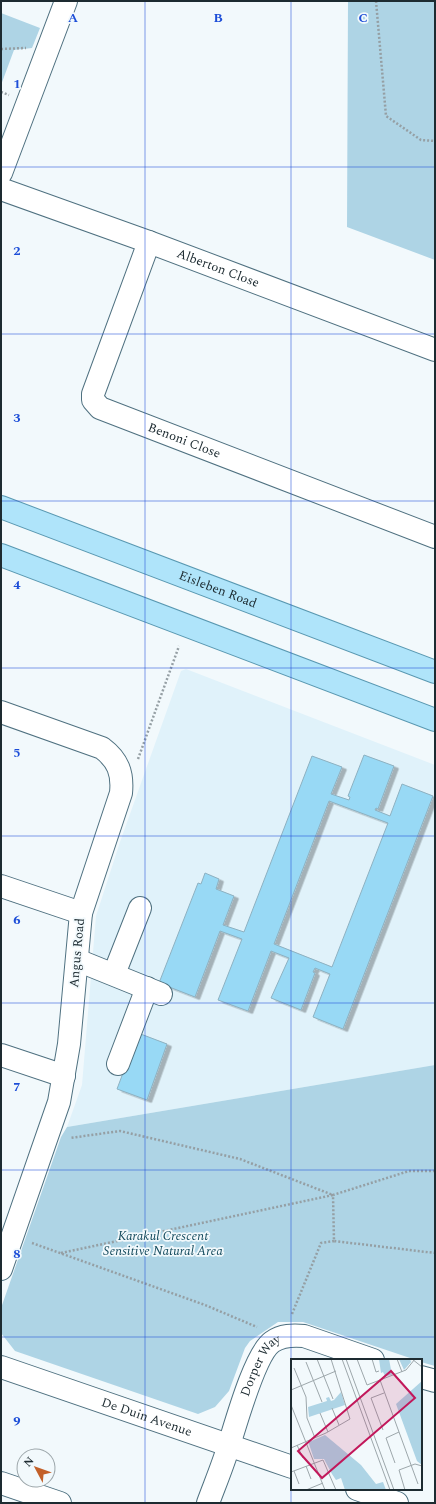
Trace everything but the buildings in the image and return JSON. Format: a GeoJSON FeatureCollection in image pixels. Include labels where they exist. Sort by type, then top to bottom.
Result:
{"type":"FeatureCollection","features":[{"type":"Feature","properties":{"kind":"main road","name":"Eisleben Road"},"geometry":{"type":"LineString","coordinates":[[1,507],[435,672]]}},
{"type":"Feature","properties":{"kind":"main road"},"geometry":{"type":"LineString","coordinates":[[1,555],[435,720]]}},
{"type":"Feature","properties":{"kind":"street"},"geometry":{"type":"LineString","coordinates":[[1,173],[66,1]]}},
{"type":"Feature","properties":{"kind":"street","name":"Alberton Close"},"geometry":{"type":"LineString","coordinates":[[1,189],[149,242],[435,350]]}},
{"type":"Feature","properties":{"kind":"street","name":"Benoni Close"},"geometry":{"type":"LineString","coordinates":[[149,242],[93,394],[96,404],[100,408],[435,537]]}},
{"type":"Feature","properties":{"kind":"street","name":"Angus Road"},"geometry":{"type":"LineString","coordinates":[[1,712],[102,748],[111,755],[121,773],[121,793],[81,913],[64,1076],[59,1102],[7,1234],[1,1269]]}},
{"type":"Feature","properties":{"kind":"street"},"geometry":{"type":"LineString","coordinates":[[1,886],[81,913]]}},
{"type":"Feature","properties":{"kind":"street"},"geometry":{"type":"LineString","coordinates":[[114,974],[140,908]]}},
{"type":"Feature","properties":{"kind":"street"},"geometry":{"type":"LineString","coordinates":[[76,960],[154,991],[118,1064]]}},
{"type":"Feature","properties":{"kind":"street"},"geometry":{"type":"LineString","coordinates":[[1,1054],[64,1076]]}},
{"type":"Feature","properties":{"kind":"street","name":"Dorper Way"},"geometry":{"type":"LineString","coordinates":[[208,1503],[229,1445],[240,1408],[263,1350],[272,1342],[282,1337],[293,1335],[304,1336],[370,1359]]}},
{"type":"Feature","properties":{"kind":"street","name":"De Duin Avenue"},"geometry":{"type":"LineString","coordinates":[[1,1367],[291,1467]]}},
{"type":"Feature","properties":{"kind":"street"},"geometry":{"type":"LineString","coordinates":[[422,1377],[435,1381]]}},
{"type":"Feature","properties":{"kind":"street"},"geometry":{"type":"LineString","coordinates":[[1,1483],[60,1503]]}},
{"type":"Feature","properties":{"kind":"street"},"geometry":{"type":"LineString","coordinates":[[360,1490],[397,1503]]}},
{"type":"Feature","properties":{"kind":"path"},"geometry":{"type":"LineString","coordinates":[[376,1],[386,116],[421,140],[435,141]]}},
{"type":"Feature","properties":{"kind":"path"},"geometry":{"type":"LineString","coordinates":[[1,49],[28,47]]}},
{"type":"Feature","properties":{"kind":"path"},"geometry":{"type":"LineString","coordinates":[[138,761],[179,646]]}},
{"type":"Feature","properties":{"kind":"path"},"geometry":{"type":"LineString","coordinates":[[50,1127],[68,1138],[120,1132],[240,1159],[333,1195]]}},
{"type":"Feature","properties":{"kind":"path"},"geometry":{"type":"LineString","coordinates":[[61,1253],[333,1195],[409,1171],[435,1171]]}},
{"type":"Feature","properties":{"kind":"path"},"geometry":{"type":"LineString","coordinates":[[333,1195],[334,1241]]}},
{"type":"Feature","properties":{"kind":"path"},"geometry":{"type":"LineString","coordinates":[[7,1234],[205,1306],[282,1337],[321,1243],[334,1241],[435,1253]]}},
{"type":"Feature","properties":{"kind":"shaded area"},"geometry":{"type":"Polygon","coordinates":[[[186,669],[435,765],[435,1065],[67,1127],[82,1085],[96,916],[120,842],[181,671],[186,669]]]}},
{"type":"Feature","properties":{"kind":"green space"},"geometry":{"type":"Polygon","coordinates":[[[348,1],[435,1],[435,260],[347,227],[348,1]]]}},
{"type":"Feature","properties":{"kind":"green space"},"geometry":{"type":"Polygon","coordinates":[[[1,13],[40,28],[32,48],[14,50],[1,85],[1,13]]]}},
{"type":"Feature","properties":{"kind":"green space","name":"Karakul Crescent Sensitive Natural Area"},"geometry":{"type":"Polygon","coordinates":[[[435,1065],[435,1366],[422,1362],[422,1359],[413,1359],[303,1322],[278,1322],[250,1341],[245,1348],[229,1391],[215,1407],[198,1414],[15,1351],[1,1333],[1,1308],[61,1137],[67,1127],[435,1065]]]}}]}
